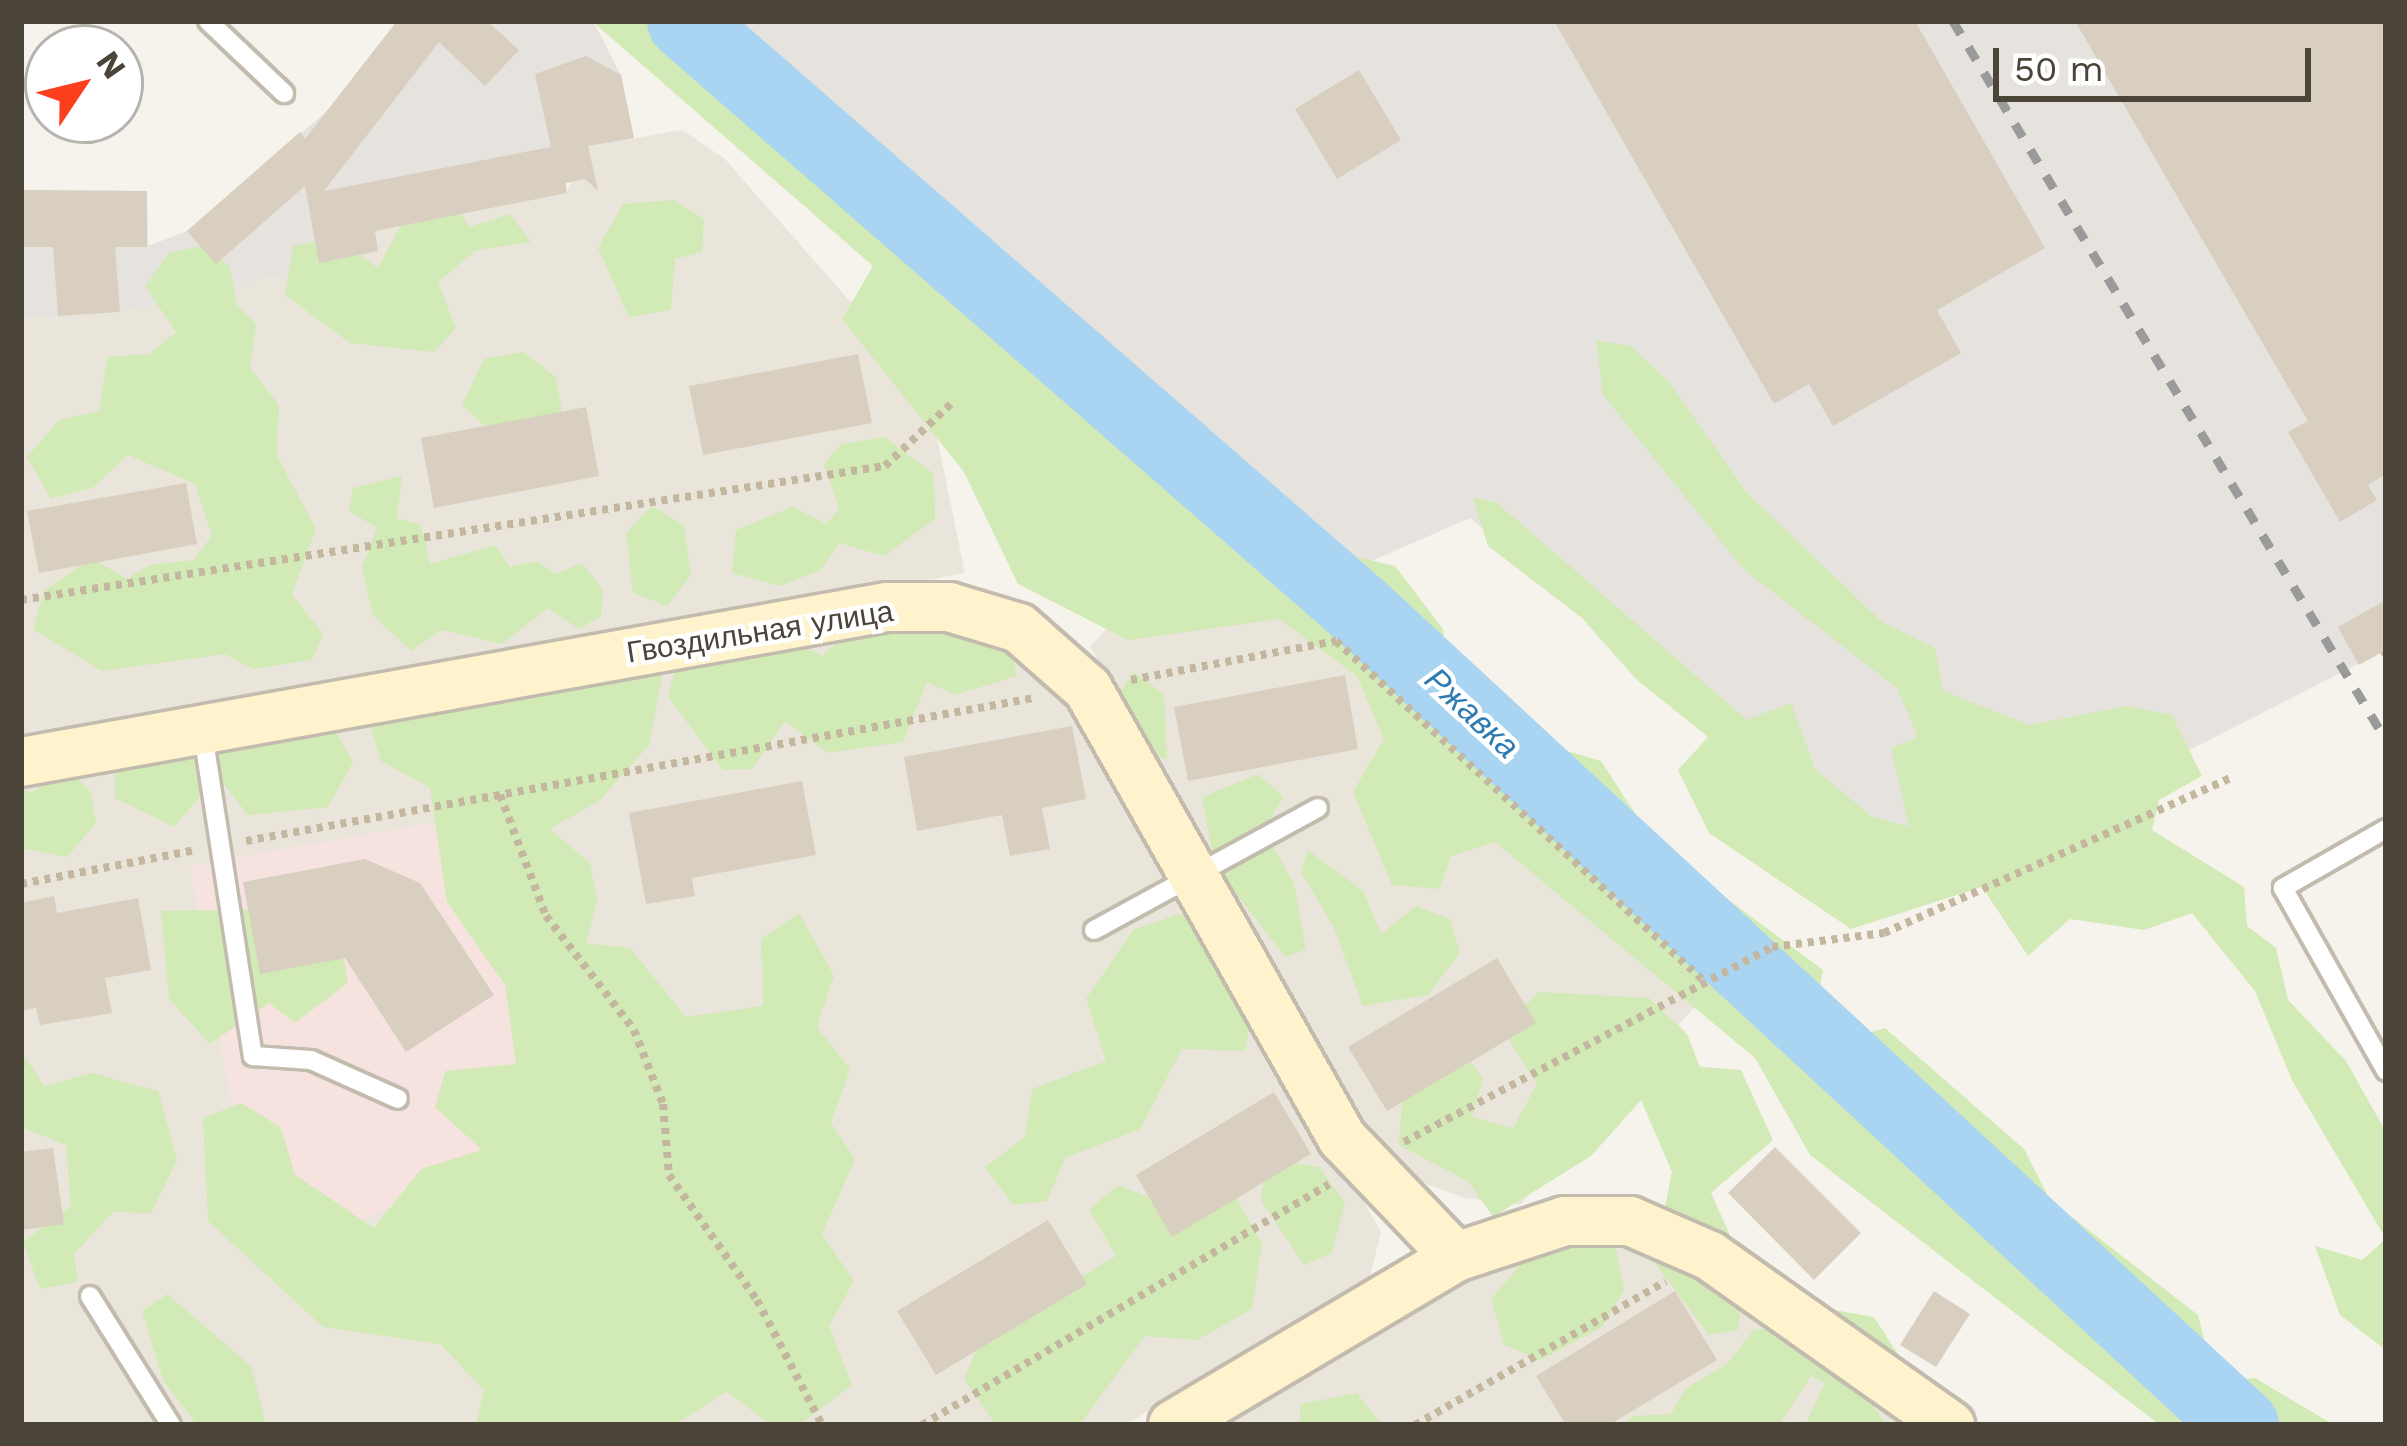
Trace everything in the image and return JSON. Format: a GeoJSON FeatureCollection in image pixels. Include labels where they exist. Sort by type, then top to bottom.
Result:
{"type":"FeatureCollection","features":[{"type":"Feature","properties":{"kind":"street","name":"Гвоздильная улица"},"geometry":{"type":"LineString","coordinates":[[21,762],[887,607],[950,607],[1019,628],[1088,689],[1342,1138],[1456,1257]]}},
{"type":"Feature","properties":{"kind":"street"},"geometry":{"type":"LineString","coordinates":[[1173,1425],[1456,1257],[1565,1221],[1630,1221],[1709,1256],[1950,1425]]}},
{"type":"Feature","properties":{"kind":"lane"},"geometry":{"type":"LineString","coordinates":[[208,21],[284,93]]}},
{"type":"Feature","properties":{"kind":"lane"},"geometry":{"type":"LineString","coordinates":[[202,729],[253,1056],[311,1060],[398,1099]]}},
{"type":"Feature","properties":{"kind":"lane"},"geometry":{"type":"LineString","coordinates":[[1094,930],[1196,880],[1318,808]]}},
{"type":"Feature","properties":{"kind":"lane"},"geometry":{"type":"LineString","coordinates":[[2386,829],[2283,888],[2386,1071]]}},
{"type":"Feature","properties":{"kind":"lane"},"geometry":{"type":"LineString","coordinates":[[90,1295],[171,1425]]}},
{"type":"Feature","properties":{"kind":"path"},"geometry":{"type":"LineString","coordinates":[[21,600],[885,466],[955,400]]}},
{"type":"Feature","properties":{"kind":"path"},"geometry":{"type":"LineString","coordinates":[[21,884],[1336,640],[1706,983]]}},
{"type":"Feature","properties":{"kind":"path"},"geometry":{"type":"LineString","coordinates":[[922,1425],[1366,1162],[1772,947],[1884,933],[2230,778]]}},
{"type":"Feature","properties":{"kind":"path"},"geometry":{"type":"LineString","coordinates":[[500,795],[546,916],[634,1030],[663,1104],[669,1174],[757,1300],[822,1425]]}},
{"type":"Feature","properties":{"kind":"path"},"geometry":{"type":"LineString","coordinates":[[1415,1425],[1670,1279]]}},
{"type":"Feature","properties":{"kind":"shaded area"},"geometry":{"type":"Polygon","coordinates":[[[417,21],[593,21],[621,75],[634,138],[589,146],[595,178],[566,183],[567,193],[375,231],[378,251],[120,312],[21,318],[21,190],[147,191],[148,246],[187,231],[327,111],[380,43],[415,71],[417,21]]]}},
{"type":"Feature","properties":{"kind":"shaded area"},"geometry":{"type":"Polygon","coordinates":[[[615,21],[2386,21],[2386,650],[1926,884],[1470,518],[1321,583],[615,21]]]}},
{"type":"Feature","properties":{"kind":"shaded area"},"geometry":{"type":"Polygon","coordinates":[[[682,130],[725,159],[927,389],[965,573],[21,748],[21,318],[120,312],[378,250],[375,231],[567,192],[588,146],[682,130]]]}},
{"type":"Feature","properties":{"kind":"shaded area"},"geometry":{"type":"Polygon","coordinates":[[[1219,518],[1721,977],[1520,1205],[1464,1198],[1408,1177],[1358,1127],[1090,646],[1219,518]]]}},
{"type":"Feature","properties":{"kind":"shaded area"},"geometry":{"type":"Polygon","coordinates":[[[888,626],[1000,640],[1085,713],[1381,1232],[1370,1277],[1125,1425],[21,1425],[21,782],[888,626]]]}},
{"type":"Feature","properties":{"kind":"shaded area"},"geometry":{"type":"Polygon","coordinates":[[[485,813],[562,1141],[322,1235],[229,1093],[190,866],[485,813]]]}},
{"type":"Feature","properties":{"kind":"shaded area"},"geometry":{"type":"Polygon","coordinates":[[[1615,1240],[1674,1260],[1922,1425],[1214,1425],[1423,1300],[1511,1261],[1615,1240]]]}},
{"type":"Feature","properties":{"kind":"green space"},"geometry":{"type":"Polygon","coordinates":[[[592,21],[698,21],[1032,314],[1065,366],[1144,409],[1292,542],[1395,566],[1443,629],[1447,671],[1503,732],[1601,761],[1656,846],[1823,970],[1814,1018],[1838,1042],[1885,1028],[2024,1149],[2050,1200],[2198,1315],[2215,1384],[2255,1378],[2334,1425],[2160,1425],[1810,1155],[1755,1058],[1495,842],[1451,856],[1440,889],[1392,885],[1353,792],[1384,739],[1357,676],[1279,619],[1128,640],[1018,584],[964,472],[842,319],[873,266],[592,21]]]}},
{"type":"Feature","properties":{"kind":"green space"},"geometry":{"type":"Polygon","coordinates":[[[674,200],[704,219],[702,252],[675,259],[671,310],[629,317],[598,248],[623,204],[674,200]]]}},
{"type":"Feature","properties":{"kind":"green space"},"geometry":{"type":"Polygon","coordinates":[[[452,201],[469,227],[510,214],[531,242],[476,250],[438,282],[456,328],[434,352],[350,343],[285,295],[293,246],[335,238],[378,268],[412,204],[452,201]]]}},
{"type":"Feature","properties":{"kind":"green space"},"geometry":{"type":"Polygon","coordinates":[[[206,245],[230,267],[237,305],[256,324],[250,368],[279,405],[277,456],[316,529],[292,594],[323,634],[312,660],[253,669],[225,654],[102,671],[33,629],[44,591],[91,558],[127,579],[149,565],[194,560],[212,535],[195,484],[128,455],[94,487],[51,499],[27,457],[59,420],[99,411],[107,357],[149,354],[176,332],[145,286],[169,253],[206,245]]]}},
{"type":"Feature","properties":{"kind":"green space"},"geometry":{"type":"Polygon","coordinates":[[[1596,340],[1631,346],[1670,383],[1746,492],[1882,622],[1935,648],[1943,691],[2029,725],[2127,706],[2172,715],[2202,776],[2159,800],[2152,830],[2244,887],[2247,926],[2276,948],[2288,1000],[2346,1061],[2386,1132],[2386,1239],[2292,1080],[2255,991],[2192,913],[2144,930],[2070,919],[2028,956],[1982,887],[1851,929],[1709,833],[1678,770],[1708,737],[1635,678],[1582,618],[1488,546],[1473,498],[1496,502],[1747,720],[1791,703],[1815,769],[1871,816],[1909,827],[1891,748],[1918,737],[1897,688],[1744,570],[1603,395],[1596,340]]]}},
{"type":"Feature","properties":{"kind":"green space"},"geometry":{"type":"Polygon","coordinates":[[[523,352],[556,377],[564,425],[505,444],[462,405],[484,359],[523,352]]]}},
{"type":"Feature","properties":{"kind":"green space"},"geometry":{"type":"Polygon","coordinates":[[[884,437],[934,474],[935,519],[884,556],[839,543],[821,570],[780,586],[732,573],[736,530],[792,507],[827,524],[839,508],[824,464],[841,444],[884,437]]]}},
{"type":"Feature","properties":{"kind":"green space"},"geometry":{"type":"Polygon","coordinates":[[[402,476],[397,518],[421,525],[430,564],[495,545],[510,567],[537,561],[556,574],[582,563],[603,590],[601,616],[579,629],[548,608],[502,644],[442,630],[411,651],[372,614],[362,567],[377,528],[349,511],[353,488],[402,476]]]}},
{"type":"Feature","properties":{"kind":"green space"},"geometry":{"type":"Polygon","coordinates":[[[652,506],[684,525],[691,575],[667,606],[633,593],[626,533],[652,506]]]}},
{"type":"Feature","properties":{"kind":"green space"},"geometry":{"type":"Polygon","coordinates":[[[875,604],[1009,639],[1017,676],[955,695],[927,682],[903,742],[828,753],[785,721],[752,769],[723,770],[668,697],[678,658],[748,622],[823,656],[875,604]]]}},
{"type":"Feature","properties":{"kind":"green space"},"geometry":{"type":"Polygon","coordinates":[[[633,662],[662,677],[649,745],[600,800],[550,829],[590,863],[597,900],[586,943],[630,948],[686,1017],[763,1006],[761,939],[799,913],[834,976],[817,1027],[850,1069],[831,1123],[855,1159],[822,1234],[854,1281],[829,1326],[852,1385],[799,1425],[772,1425],[726,1392],[674,1425],[476,1425],[484,1390],[440,1344],[323,1327],[208,1221],[203,1118],[242,1103],[281,1128],[295,1175],[374,1228],[421,1169],[482,1150],[435,1107],[445,1071],[516,1064],[505,985],[447,902],[430,788],[381,761],[365,709],[633,662]]]}},
{"type":"Feature","properties":{"kind":"green space"},"geometry":{"type":"Polygon","coordinates":[[[1133,672],[1164,694],[1167,759],[1140,753],[1113,704],[1133,672]]]}},
{"type":"Feature","properties":{"kind":"green space"},"geometry":{"type":"Polygon","coordinates":[[[318,700],[353,762],[328,807],[248,815],[218,776],[174,827],[115,798],[115,759],[318,700]]]}},
{"type":"Feature","properties":{"kind":"green space"},"geometry":{"type":"Polygon","coordinates":[[[68,767],[91,793],[96,823],[67,857],[21,848],[21,788],[31,793],[68,767]]]}},
{"type":"Feature","properties":{"kind":"green space"},"geometry":{"type":"Polygon","coordinates":[[[1258,774],[1284,797],[1263,830],[1294,883],[1306,949],[1285,957],[1215,866],[1202,797],[1258,774]]]}},
{"type":"Feature","properties":{"kind":"green space"},"geometry":{"type":"Polygon","coordinates":[[[1308,850],[1363,891],[1381,934],[1416,906],[1450,919],[1460,953],[1428,995],[1363,1006],[1334,928],[1301,872],[1308,850]]]}},
{"type":"Feature","properties":{"kind":"green space"},"geometry":{"type":"Polygon","coordinates":[[[270,909],[341,942],[348,983],[295,1023],[269,1003],[210,1044],[169,999],[161,911],[270,909]]]}},
{"type":"Feature","properties":{"kind":"green space"},"geometry":{"type":"Polygon","coordinates":[[[1179,914],[1214,929],[1254,1003],[1245,1051],[1182,1049],[1140,1129],[1065,1158],[1047,1201],[1013,1205],[985,1167],[1025,1137],[1032,1089],[1106,1061],[1086,999],[1133,930],[1179,914]]]}},
{"type":"Feature","properties":{"kind":"green space"},"geometry":{"type":"Polygon","coordinates":[[[1539,992],[1649,998],[1687,1034],[1700,1067],[1741,1070],[1773,1140],[1711,1193],[1746,1270],[1738,1330],[1709,1335],[1654,1262],[1672,1172],[1641,1100],[1591,1156],[1493,1217],[1469,1182],[1399,1145],[1404,1073],[1455,1039],[1483,1079],[1472,1117],[1513,1128],[1537,1084],[1502,1029],[1539,992]]]}},
{"type":"Feature","properties":{"kind":"green space"},"geometry":{"type":"Polygon","coordinates":[[[21,1052],[45,1086],[92,1073],[158,1091],[177,1160],[151,1213],[113,1212],[74,1254],[78,1282],[40,1289],[23,1242],[71,1206],[66,1145],[21,1127],[21,1052]]]}},
{"type":"Feature","properties":{"kind":"green space"},"geometry":{"type":"Polygon","coordinates":[[[1267,1159],[1319,1167],[1345,1202],[1332,1253],[1304,1265],[1261,1200],[1267,1159]]]}},
{"type":"Feature","properties":{"kind":"green space"},"geometry":{"type":"Polygon","coordinates":[[[1226,1181],[1262,1243],[1252,1309],[1197,1340],[1145,1336],[1079,1425],[996,1425],[964,1379],[992,1311],[1036,1303],[1116,1256],[1089,1209],[1118,1185],[1177,1208],[1226,1181]]]}},
{"type":"Feature","properties":{"kind":"green space"},"geometry":{"type":"Polygon","coordinates":[[[1612,1229],[1624,1290],[1602,1327],[1541,1360],[1504,1345],[1491,1299],[1544,1237],[1612,1229]]]}},
{"type":"Feature","properties":{"kind":"green space"},"geometry":{"type":"Polygon","coordinates":[[[2386,1239],[2386,1350],[2340,1315],[2315,1246],[2362,1260],[2386,1239]]]}},
{"type":"Feature","properties":{"kind":"green space"},"geometry":{"type":"Polygon","coordinates":[[[167,1294],[251,1366],[266,1425],[197,1425],[163,1380],[142,1311],[167,1294]]]}},
{"type":"Feature","properties":{"kind":"green space"},"geometry":{"type":"Polygon","coordinates":[[[1811,1306],[1874,1317],[1906,1367],[1874,1407],[1886,1425],[1805,1425],[1825,1383],[1811,1376],[1779,1425],[1625,1425],[1633,1416],[1671,1414],[1686,1388],[1727,1364],[1754,1330],[1790,1325],[1811,1306]]]}},
{"type":"Feature","properties":{"kind":"green space"},"geometry":{"type":"Polygon","coordinates":[[[1357,1393],[1382,1425],[1300,1425],[1300,1404],[1357,1393]]]}},
{"type":"Feature","properties":{"kind":"building"},"geometry":{"type":"Polygon","coordinates":[[[397,21],[487,21],[519,50],[485,86],[439,42],[324,191],[551,147],[535,74],[586,56],[621,75],[634,138],[588,146],[598,191],[585,179],[565,183],[567,193],[375,231],[378,251],[319,263],[305,186],[216,264],[187,231],[300,132],[305,139],[397,21]]]}},
{"type":"Feature","properties":{"kind":"building"},"geometry":{"type":"Polygon","coordinates":[[[1554,21],[1915,21],[2045,248],[1937,310],[1961,353],[1833,426],[1809,384],[1774,404],[1554,21]]]}},
{"type":"Feature","properties":{"kind":"building"},"geometry":{"type":"Polygon","coordinates":[[[2075,21],[2386,21],[2386,474],[2368,485],[2377,500],[2340,522],[2288,432],[2308,421],[2075,21]]]}},
{"type":"Feature","properties":{"kind":"building"},"geometry":{"type":"Polygon","coordinates":[[[1359,70],[1401,140],[1337,179],[1295,109],[1359,70]]]}},
{"type":"Feature","properties":{"kind":"building"},"geometry":{"type":"Polygon","coordinates":[[[21,190],[147,191],[147,247],[115,247],[120,312],[58,316],[53,247],[21,247],[21,190]]]}},
{"type":"Feature","properties":{"kind":"building"},"geometry":{"type":"Polygon","coordinates":[[[858,354],[872,423],[703,455],[689,386],[858,354]]]}},
{"type":"Feature","properties":{"kind":"building"},"geometry":{"type":"Polygon","coordinates":[[[586,407],[599,476],[434,508],[421,438],[586,407]]]}},
{"type":"Feature","properties":{"kind":"building"},"geometry":{"type":"Polygon","coordinates":[[[186,483],[197,544],[39,573],[27,511],[186,483]]]}},
{"type":"Feature","properties":{"kind":"building"},"geometry":{"type":"Polygon","coordinates":[[[2386,600],[2386,650],[2359,665],[2338,627],[2386,600]]]}},
{"type":"Feature","properties":{"kind":"building"},"geometry":{"type":"Polygon","coordinates":[[[1345,675],[1358,749],[1188,781],[1174,707],[1345,675]]]}},
{"type":"Feature","properties":{"kind":"building"},"geometry":{"type":"Polygon","coordinates":[[[1072,726],[1086,799],[1042,808],[1050,849],[1010,856],[1002,815],[917,831],[904,757],[1072,726]]]}},
{"type":"Feature","properties":{"kind":"building"},"geometry":{"type":"Polygon","coordinates":[[[802,781],[816,855],[692,878],[695,896],[646,904],[629,813],[802,781]]]}},
{"type":"Feature","properties":{"kind":"building"},"geometry":{"type":"Polygon","coordinates":[[[365,859],[420,883],[494,995],[406,1052],[345,958],[260,974],[243,882],[365,859]]]}},
{"type":"Feature","properties":{"kind":"building"},"geometry":{"type":"Polygon","coordinates":[[[54,896],[57,913],[138,898],[151,970],[105,978],[112,1013],[40,1025],[36,1008],[21,1011],[21,903],[54,896]]]}},
{"type":"Feature","properties":{"kind":"building"},"geometry":{"type":"Polygon","coordinates":[[[1497,958],[1536,1023],[1387,1111],[1348,1047],[1497,958]]]}},
{"type":"Feature","properties":{"kind":"building"},"geometry":{"type":"Polygon","coordinates":[[[1274,1092],[1311,1154],[1172,1237],[1136,1175],[1274,1092]]]}},
{"type":"Feature","properties":{"kind":"building"},"geometry":{"type":"Polygon","coordinates":[[[1775,1147],[1861,1233],[1814,1280],[1728,1193],[1775,1147]]]}},
{"type":"Feature","properties":{"kind":"building"},"geometry":{"type":"Polygon","coordinates":[[[53,1148],[64,1224],[21,1230],[21,1152],[53,1148]]]}},
{"type":"Feature","properties":{"kind":"building"},"geometry":{"type":"Polygon","coordinates":[[[1048,1220],[1087,1284],[936,1375],[897,1311],[1048,1220]]]}},
{"type":"Feature","properties":{"kind":"building"},"geometry":{"type":"Polygon","coordinates":[[[1675,1291],[1717,1360],[1609,1425],[1566,1425],[1536,1376],[1675,1291]]]}},
{"type":"Feature","properties":{"kind":"building"},"geometry":{"type":"Polygon","coordinates":[[[1934,1291],[1970,1314],[1936,1367],[1900,1345],[1934,1291]]]}},
{"type":"Feature","properties":{"kind":"waterway","name":"Ржавка"},"geometry":{"type":"LineString","coordinates":[[684,21],[1361,611],[2241,1425]]}},
{"type":"Feature","properties":{"kind":"railway"},"geometry":{"type":"LineString","coordinates":[[1953,21],[2386,740]]}}]}
